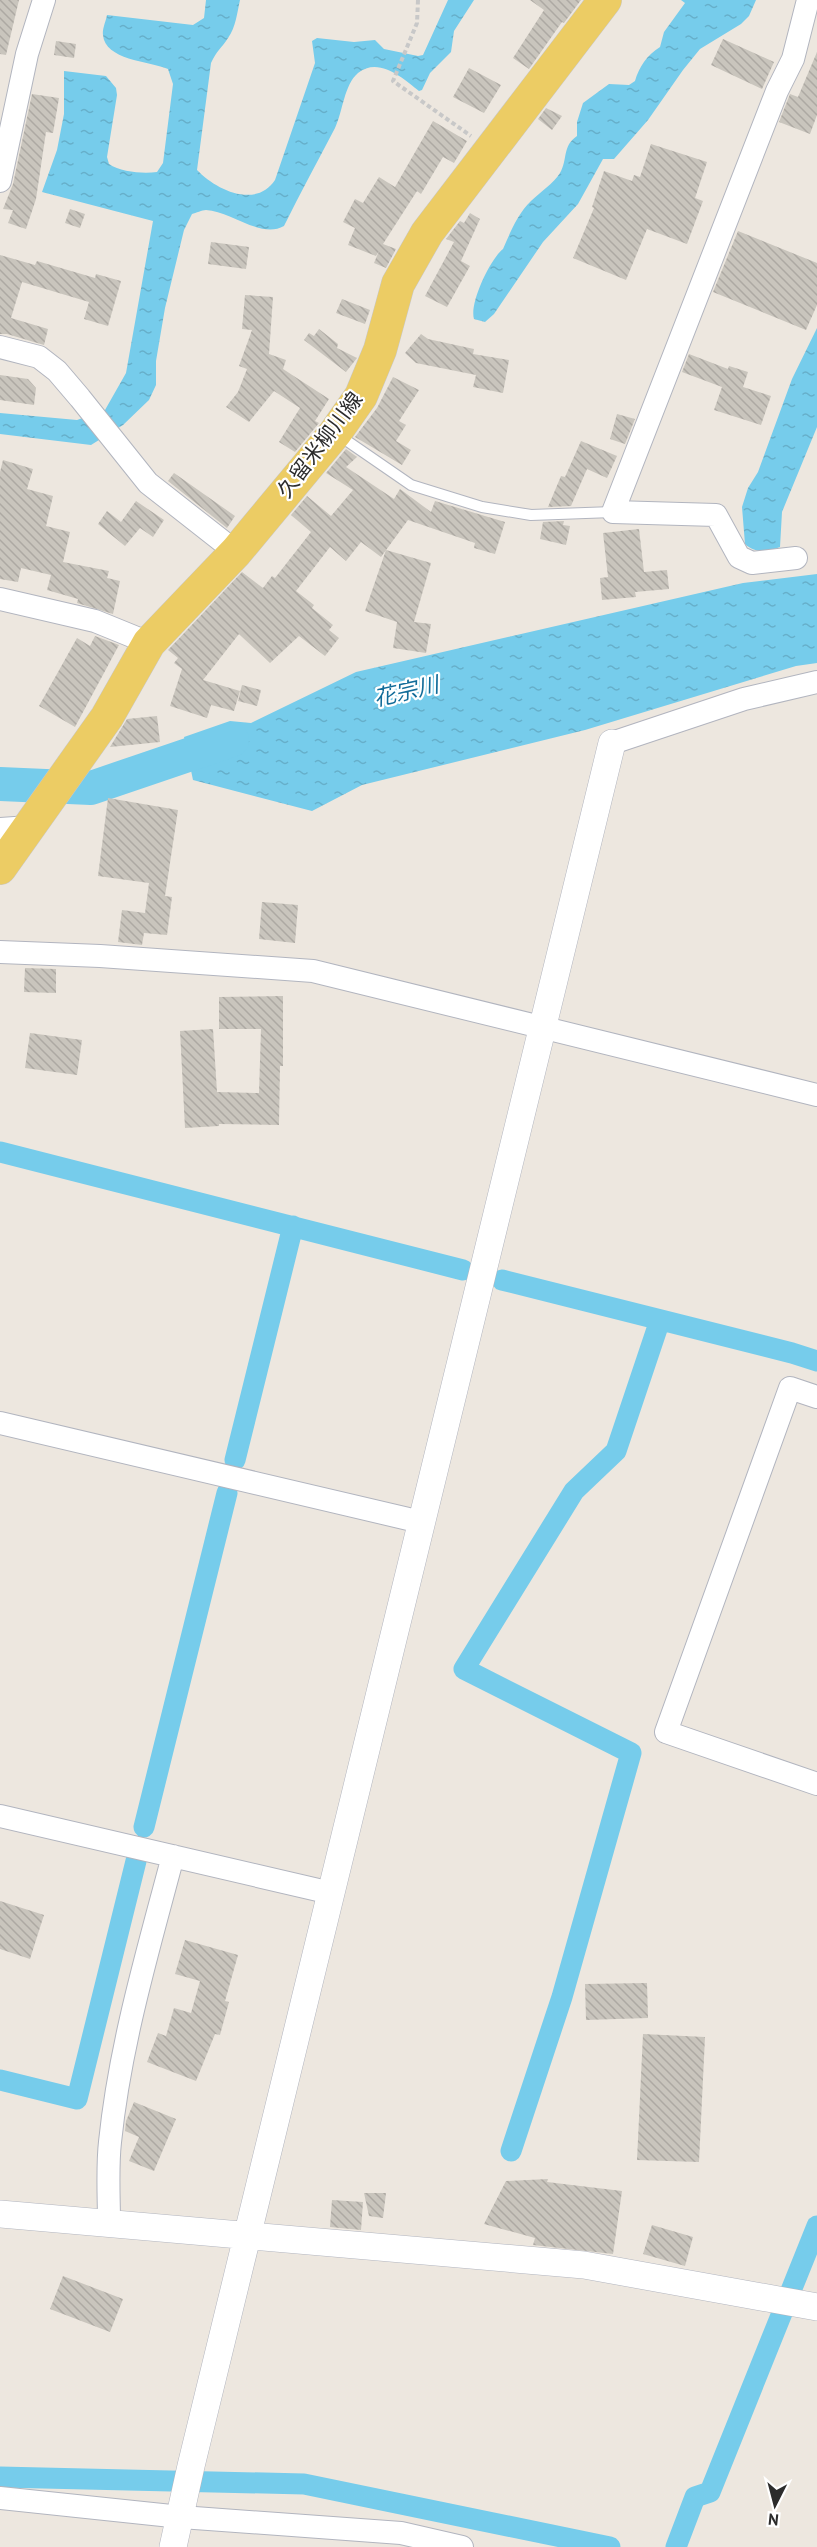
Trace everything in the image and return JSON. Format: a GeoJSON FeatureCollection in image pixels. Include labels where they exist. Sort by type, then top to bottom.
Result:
{"type":"FeatureCollection","features":[{"type":"Feature","properties":{"kind":"main road","name":"久留米柳川線"},"geometry":{"type":"LineString","coordinates":[[0,868],[24,821],[107,717],[149,643],[236,552],[335,433],[361,396],[380,350],[399,284],[427,233],[605,0]]}},
{"type":"Feature","properties":{"kind":"street"},"geometry":{"type":"LineString","coordinates":[[0,179],[27,54],[44,0]]}},
{"type":"Feature","properties":{"kind":"street"},"geometry":{"type":"LineString","coordinates":[[796,558],[752,563],[739,557],[716,515],[613,512],[777,91],[793,59],[808,0]]}},
{"type":"Feature","properties":{"kind":"street"},"geometry":{"type":"LineString","coordinates":[[0,347],[39,357],[57,371],[148,483],[236,552]]}},
{"type":"Feature","properties":{"kind":"street"},"geometry":{"type":"LineString","coordinates":[[0,599],[94,621],[149,643]]}},
{"type":"Feature","properties":{"kind":"street"},"geometry":{"type":"LineString","coordinates":[[173,2547],[247,2235],[612,743],[744,699],[817,682]]}},
{"type":"Feature","properties":{"kind":"street"},"geometry":{"type":"LineString","coordinates":[[0,952],[99,956],[313,971],[817,1095]]}},
{"type":"Feature","properties":{"kind":"street"},"geometry":{"type":"LineString","coordinates":[[817,1397],[790,1388],[666,1732],[817,1784]]}},
{"type":"Feature","properties":{"kind":"street"},"geometry":{"type":"LineString","coordinates":[[0,1423],[421,1522]]}},
{"type":"Feature","properties":{"kind":"street"},"geometry":{"type":"LineString","coordinates":[[0,1816],[331,1893]]}},
{"type":"Feature","properties":{"kind":"street"},"geometry":{"type":"LineString","coordinates":[[109,2224],[110,2144],[117,2083],[127,2029],[173,1856]]}},
{"type":"Feature","properties":{"kind":"street"},"geometry":{"type":"LineString","coordinates":[[0,2214],[584,2265],[817,2307]]}},
{"type":"Feature","properties":{"kind":"street"},"geometry":{"type":"LineString","coordinates":[[0,2498],[457,2546]]}},
{"type":"Feature","properties":{"kind":"lane"},"geometry":{"type":"LineString","coordinates":[[335,433],[411,485],[482,507],[531,515],[613,512]]}},
{"type":"Feature","properties":{"kind":"path"},"geometry":{"type":"LineString","coordinates":[[418,0],[417,23],[393,81],[490,149]]}},
{"type":"Feature","properties":{"kind":"water"},"geometry":{"type":"Polygon","coordinates":[[[206,0],[240,0],[233,29],[211,63],[197,170],[225,190],[247,195],[267,189],[275,180],[315,63],[312,41],[317,38],[354,42],[375,40],[384,49],[423,55],[448,0],[474,0],[454,31],[451,52],[430,73],[422,90],[419,91],[399,76],[383,68],[366,68],[353,78],[335,128],[284,226],[265,229],[206,210],[192,214],[184,230],[165,308],[156,361],[156,385],[149,400],[123,425],[91,445],[0,434],[0,413],[77,420],[105,410],[126,373],[153,221],[42,192],[57,150],[64,114],[64,71],[106,76],[116,88],[117,95],[107,157],[109,164],[132,172],[157,172],[163,163],[173,84],[168,69],[119,55],[111,50],[103,35],[107,15],[193,25],[204,18],[206,0]]]}},
{"type":"Feature","properties":{"kind":"water"},"geometry":{"type":"Polygon","coordinates":[[[681,0],[756,0],[749,16],[741,24],[700,49],[648,120],[614,159],[603,159],[578,204],[543,242],[494,314],[485,322],[474,319],[473,312],[482,281],[503,249],[518,217],[526,206],[560,173],[567,148],[577,136],[577,122],[583,103],[609,84],[629,85],[635,81],[641,66],[660,47],[664,32],[685,3],[681,0]]]}},
{"type":"Feature","properties":{"kind":"water"},"geometry":{"type":"Polygon","coordinates":[[[817,328],[817,427],[782,512],[780,547],[766,551],[757,550],[745,544],[742,507],[748,488],[758,472],[792,379],[817,328]]]}},
{"type":"Feature","properties":{"kind":"water"},"geometry":{"type":"Polygon","coordinates":[[[817,574],[817,663],[796,666],[585,730],[362,785],[312,811],[193,780],[184,737],[230,721],[251,723],[356,672],[743,583],[817,574]]]}},
{"type":"Feature","properties":{"kind":"building"},"geometry":{"type":"Polygon","coordinates":[[[0,0],[19,0],[6,55],[0,54],[0,0]]]}},
{"type":"Feature","properties":{"kind":"building"},"geometry":{"type":"Polygon","coordinates":[[[530,0],[581,0],[564,23],[562,22],[529,69],[513,58],[544,10],[530,0]]]}},
{"type":"Feature","properties":{"kind":"building"},"geometry":{"type":"Polygon","coordinates":[[[723,39],[774,62],[762,89],[711,65],[723,39]]]}},
{"type":"Feature","properties":{"kind":"building"},"geometry":{"type":"Polygon","coordinates":[[[56,41],[76,44],[74,58],[54,55],[56,41]]]}},
{"type":"Feature","properties":{"kind":"building"},"geometry":{"type":"Polygon","coordinates":[[[817,52],[817,115],[810,134],[779,122],[790,94],[798,97],[817,52]]]}},
{"type":"Feature","properties":{"kind":"building"},"geometry":{"type":"Polygon","coordinates":[[[469,68],[501,85],[484,113],[453,97],[469,68]]]}},
{"type":"Feature","properties":{"kind":"building"},"geometry":{"type":"Polygon","coordinates":[[[32,94],[59,98],[53,133],[46,132],[36,199],[26,229],[8,223],[13,210],[3,209],[13,184],[32,94]]]}},
{"type":"Feature","properties":{"kind":"building"},"geometry":{"type":"Polygon","coordinates":[[[546,108],[562,116],[552,130],[538,119],[546,108]]]}},
{"type":"Feature","properties":{"kind":"building"},"geometry":{"type":"Polygon","coordinates":[[[433,121],[467,141],[454,163],[443,157],[421,194],[417,191],[383,244],[396,249],[386,268],[374,263],[379,251],[376,256],[348,245],[355,228],[343,222],[355,199],[363,203],[379,177],[395,187],[433,121]]]}},
{"type":"Feature","properties":{"kind":"building"},"geometry":{"type":"Polygon","coordinates":[[[651,144],[707,162],[695,198],[703,201],[687,244],[647,229],[626,280],[573,258],[594,208],[592,207],[604,171],[632,181],[634,175],[640,177],[651,144]]]}},
{"type":"Feature","properties":{"kind":"building"},"geometry":{"type":"Polygon","coordinates":[[[70,209],[85,214],[80,228],[65,223],[70,209]]]}},
{"type":"Feature","properties":{"kind":"building"},"geometry":{"type":"Polygon","coordinates":[[[470,213],[480,219],[461,261],[470,266],[447,307],[425,296],[454,242],[446,239],[460,221],[464,223],[470,213]]]}},
{"type":"Feature","properties":{"kind":"building"},"geometry":{"type":"Polygon","coordinates":[[[738,231],[817,263],[817,305],[806,330],[713,292],[738,231]]]}},
{"type":"Feature","properties":{"kind":"building"},"geometry":{"type":"Polygon","coordinates":[[[211,242],[249,247],[246,269],[208,264],[211,242]]]}},
{"type":"Feature","properties":{"kind":"building"},"geometry":{"type":"Polygon","coordinates":[[[0,255],[35,265],[37,261],[95,278],[96,274],[121,281],[108,326],[84,319],[89,302],[22,282],[11,318],[48,329],[44,345],[0,334],[0,255]]]}},
{"type":"Feature","properties":{"kind":"building"},"geometry":{"type":"Polygon","coordinates":[[[245,295],[273,297],[269,354],[286,360],[283,369],[329,399],[315,421],[319,423],[295,452],[279,442],[300,408],[274,391],[249,422],[226,407],[238,392],[247,369],[239,366],[252,330],[242,329],[245,295]]]}},
{"type":"Feature","properties":{"kind":"building"},"geometry":{"type":"Polygon","coordinates":[[[342,299],[370,310],[365,324],[336,313],[342,299]]]}},
{"type":"Feature","properties":{"kind":"building"},"geometry":{"type":"Polygon","coordinates":[[[319,329],[338,344],[337,348],[357,358],[346,372],[304,340],[309,333],[314,336],[319,329]]]}},
{"type":"Feature","properties":{"kind":"building"},"geometry":{"type":"Polygon","coordinates":[[[421,334],[428,339],[474,349],[473,354],[509,360],[503,393],[473,387],[476,375],[416,363],[405,353],[421,334]]]}},
{"type":"Feature","properties":{"kind":"building"},"geometry":{"type":"Polygon","coordinates":[[[689,354],[728,369],[729,366],[748,372],[743,387],[771,396],[761,425],[714,410],[722,387],[682,372],[689,354]]]}},
{"type":"Feature","properties":{"kind":"building"},"geometry":{"type":"Polygon","coordinates":[[[0,375],[28,379],[36,388],[34,405],[0,400],[0,375]]]}},
{"type":"Feature","properties":{"kind":"building"},"geometry":{"type":"Polygon","coordinates":[[[393,377],[419,390],[399,421],[406,425],[396,441],[411,450],[402,465],[355,437],[377,408],[393,377]]]}},
{"type":"Feature","properties":{"kind":"building"},"geometry":{"type":"Polygon","coordinates":[[[617,414],[635,419],[625,444],[610,439],[617,414]]]}},
{"type":"Feature","properties":{"kind":"building"},"geometry":{"type":"Polygon","coordinates":[[[581,441],[617,456],[607,478],[587,469],[571,506],[548,507],[561,476],[565,477],[581,441]]]}},
{"type":"Feature","properties":{"kind":"building"},"geometry":{"type":"Polygon","coordinates":[[[346,449],[357,457],[346,467],[394,499],[400,489],[431,512],[435,501],[505,522],[495,554],[474,548],[475,543],[408,520],[381,557],[361,542],[346,561],[330,547],[296,591],[314,605],[312,608],[333,625],[329,630],[339,638],[325,656],[299,636],[270,663],[239,634],[203,680],[240,691],[234,711],[211,705],[207,718],[170,706],[182,669],[174,663],[178,658],[168,650],[242,572],[263,588],[272,576],[275,578],[311,532],[291,515],[307,496],[331,516],[353,490],[326,473],[346,449]]]}},
{"type":"Feature","properties":{"kind":"building"},"geometry":{"type":"Polygon","coordinates":[[[3,460],[33,469],[27,489],[53,496],[46,526],[70,532],[63,562],[109,571],[107,578],[120,581],[113,614],[77,603],[78,599],[47,590],[51,575],[21,568],[18,582],[0,579],[0,472],[3,460]]]}},
{"type":"Feature","properties":{"kind":"building"},"geometry":{"type":"Polygon","coordinates":[[[174,473],[235,516],[227,528],[168,481],[174,473]]]}},
{"type":"Feature","properties":{"kind":"building"},"geometry":{"type":"Polygon","coordinates":[[[136,501],[164,520],[153,537],[140,528],[125,546],[98,524],[107,511],[121,522],[136,501]]]}},
{"type":"Feature","properties":{"kind":"building"},"geometry":{"type":"Polygon","coordinates":[[[564,521],[563,525],[570,526],[566,545],[540,539],[543,522],[564,521]]]}},
{"type":"Feature","properties":{"kind":"building"},"geometry":{"type":"Polygon","coordinates":[[[639,529],[644,572],[667,570],[669,589],[635,592],[636,597],[602,600],[600,578],[608,577],[603,533],[639,529]]]}},
{"type":"Feature","properties":{"kind":"building"},"geometry":{"type":"Polygon","coordinates":[[[386,550],[431,563],[414,622],[431,624],[426,653],[393,648],[397,622],[365,611],[386,550]]]}},
{"type":"Feature","properties":{"kind":"building"},"geometry":{"type":"Polygon","coordinates":[[[95,636],[119,645],[75,727],[39,706],[77,638],[90,646],[95,636]]]}},
{"type":"Feature","properties":{"kind":"building"},"geometry":{"type":"Polygon","coordinates":[[[242,685],[261,690],[257,706],[238,701],[242,685]]]}},
{"type":"Feature","properties":{"kind":"building"},"geometry":{"type":"Polygon","coordinates":[[[157,716],[160,742],[110,747],[127,719],[157,716]]]}},
{"type":"Feature","properties":{"kind":"building"},"geometry":{"type":"Polygon","coordinates":[[[108,798],[178,810],[165,896],[172,897],[167,935],[144,933],[142,945],[118,942],[122,910],[145,913],[149,883],[98,876],[108,798]]]}},
{"type":"Feature","properties":{"kind":"building"},"geometry":{"type":"Polygon","coordinates":[[[262,902],[298,905],[295,943],[259,939],[262,902]]]}},
{"type":"Feature","properties":{"kind":"building"},"geometry":{"type":"Polygon","coordinates":[[[25,968],[56,969],[56,993],[24,992],[25,968]]]}},
{"type":"Feature","properties":{"kind":"building"},"geometry":{"type":"Polygon","coordinates":[[[283,996],[283,1066],[280,1066],[279,1125],[219,1124],[219,1126],[185,1128],[180,1031],[213,1029],[217,1092],[259,1093],[261,1029],[219,1029],[219,997],[283,996]]]}},
{"type":"Feature","properties":{"kind":"building"},"geometry":{"type":"Polygon","coordinates":[[[30,1033],[82,1040],[77,1075],[25,1068],[30,1033]]]}},
{"type":"Feature","properties":{"kind":"building"},"geometry":{"type":"Polygon","coordinates":[[[0,1901],[44,1915],[30,1959],[0,1949],[0,1901]]]}},
{"type":"Feature","properties":{"kind":"building"},"geometry":{"type":"Polygon","coordinates":[[[185,1940],[238,1955],[225,2001],[229,2002],[220,2035],[215,2034],[196,2081],[147,2062],[158,2033],[166,2036],[174,2008],[191,2013],[200,1981],[175,1974],[185,1940]]]}},
{"type":"Feature","properties":{"kind":"building"},"geometry":{"type":"Polygon","coordinates":[[[647,1983],[648,2018],[586,2020],[585,1984],[647,1983]]]}},
{"type":"Feature","properties":{"kind":"building"},"geometry":{"type":"Polygon","coordinates":[[[643,2034],[705,2037],[699,2162],[637,2160],[643,2034]]]}},
{"type":"Feature","properties":{"kind":"building"},"geometry":{"type":"Polygon","coordinates":[[[134,2102],[176,2119],[154,2171],[129,2161],[139,2137],[125,2131],[126,2121],[134,2102]]]}},
{"type":"Feature","properties":{"kind":"building"},"geometry":{"type":"Polygon","coordinates":[[[548,2179],[547,2182],[622,2191],[613,2254],[533,2245],[535,2238],[484,2224],[506,2181],[548,2179]]]}},
{"type":"Feature","properties":{"kind":"building"},"geometry":{"type":"Polygon","coordinates":[[[364,2193],[386,2193],[383,2218],[369,2216],[364,2193]]]}},
{"type":"Feature","properties":{"kind":"building"},"geometry":{"type":"Polygon","coordinates":[[[332,2200],[363,2202],[361,2230],[330,2227],[332,2200]]]}},
{"type":"Feature","properties":{"kind":"building"},"geometry":{"type":"Polygon","coordinates":[[[652,2225],[693,2237],[685,2266],[643,2254],[652,2225]]]}},
{"type":"Feature","properties":{"kind":"building"},"geometry":{"type":"Polygon","coordinates":[[[63,2276],[123,2299],[110,2332],[50,2309],[63,2276]]]}},
{"type":"Feature","properties":{"kind":"waterway","name":"花宗川"},"geometry":{"type":"LineString","coordinates":[[0,784],[91,788],[232,740]]}},
{"type":"Feature","properties":{"kind":"waterway"},"geometry":{"type":"LineString","coordinates":[[0,1152],[463,1270]]}},
{"type":"Feature","properties":{"kind":"waterway"},"geometry":{"type":"LineString","coordinates":[[235,1460],[293,1226]]}},
{"type":"Feature","properties":{"kind":"waterway"},"geometry":{"type":"LineString","coordinates":[[502,1280],[817,1361]]}},
{"type":"Feature","properties":{"kind":"waterway"},"geometry":{"type":"LineString","coordinates":[[511,2151],[562,1997],[631,1753],[464,1669],[574,1491],[616,1451],[660,1320]]}},
{"type":"Feature","properties":{"kind":"waterway"},"geometry":{"type":"LineString","coordinates":[[144,1827],[227,1493]]}},
{"type":"Feature","properties":{"kind":"waterway"},"geometry":{"type":"LineString","coordinates":[[0,2080],[77,2099],[136,1861]]}},
{"type":"Feature","properties":{"kind":"waterway"},"geometry":{"type":"LineString","coordinates":[[676,2547],[695,2497],[710,2492],[817,2226]]}},
{"type":"Feature","properties":{"kind":"waterway"},"geometry":{"type":"LineString","coordinates":[[0,2477],[304,2484],[610,2547]]}}]}
